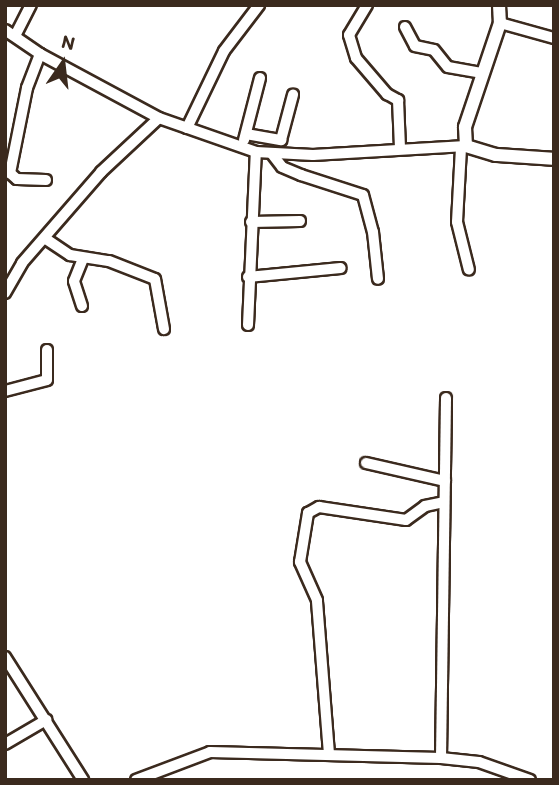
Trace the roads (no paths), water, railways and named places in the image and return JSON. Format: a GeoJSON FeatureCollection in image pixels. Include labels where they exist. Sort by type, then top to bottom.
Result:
{"type":"FeatureCollection","features":[{"type":"Feature","properties":{"kind":"main road"},"geometry":{"type":"LineString","coordinates":[[499,5],[500,23],[465,127],[463,147],[496,155],[554,159]]}},
{"type":"Feature","properties":{"kind":"street"},"geometry":{"type":"LineString","coordinates":[[30,5],[10,33],[40,54],[159,118],[256,152],[272,154],[463,147],[457,222],[469,270]]}},
{"type":"Feature","properties":{"kind":"street"},"geometry":{"type":"LineString","coordinates":[[187,128],[224,51],[259,5]]}},
{"type":"Feature","properties":{"kind":"street"},"geometry":{"type":"LineString","coordinates":[[367,5],[349,35],[356,58],[387,94],[398,100],[400,148]]}},
{"type":"Feature","properties":{"kind":"street"},"geometry":{"type":"LineString","coordinates":[[500,23],[554,38]]}},
{"type":"Feature","properties":{"kind":"street"},"geometry":{"type":"LineString","coordinates":[[405,27],[415,46],[434,50],[448,67],[482,73]]}},
{"type":"Feature","properties":{"kind":"street"},"geometry":{"type":"LineString","coordinates":[[40,54],[27,88],[10,173],[17,179],[46,180]]}},
{"type":"Feature","properties":{"kind":"street"},"geometry":{"type":"LineString","coordinates":[[242,147],[260,78]]}},
{"type":"Feature","properties":{"kind":"street"},"geometry":{"type":"LineString","coordinates":[[246,134],[281,140],[293,95]]}},
{"type":"Feature","properties":{"kind":"street"},"geometry":{"type":"LineString","coordinates":[[5,293],[22,262],[46,239],[112,161],[159,118]]}},
{"type":"Feature","properties":{"kind":"street"},"geometry":{"type":"LineString","coordinates":[[248,325],[248,277],[256,152]]}},
{"type":"Feature","properties":{"kind":"street"},"geometry":{"type":"LineString","coordinates":[[272,154],[291,171],[363,195],[373,232],[378,279]]}},
{"type":"Feature","properties":{"kind":"street"},"geometry":{"type":"LineString","coordinates":[[251,222],[300,221]]}},
{"type":"Feature","properties":{"kind":"street"},"geometry":{"type":"LineString","coordinates":[[46,239],[57,250],[83,259],[109,261],[155,279],[164,329]]}},
{"type":"Feature","properties":{"kind":"street"},"geometry":{"type":"LineString","coordinates":[[82,306],[74,281],[83,259]]}},
{"type":"Feature","properties":{"kind":"street"},"geometry":{"type":"LineString","coordinates":[[248,277],[341,268]]}},
{"type":"Feature","properties":{"kind":"street"},"geometry":{"type":"LineString","coordinates":[[5,391],[47,380],[47,350]]}},
{"type":"Feature","properties":{"kind":"street"},"geometry":{"type":"LineString","coordinates":[[441,758],[446,398]]}},
{"type":"Feature","properties":{"kind":"street"},"geometry":{"type":"LineString","coordinates":[[366,463],[445,481]]}},
{"type":"Feature","properties":{"kind":"street"},"geometry":{"type":"LineString","coordinates":[[329,754],[317,600],[300,562],[309,513],[319,507],[406,520],[425,506],[444,502]]}},
{"type":"Feature","properties":{"kind":"street"},"geometry":{"type":"LineString","coordinates":[[5,657],[83,780]]}},
{"type":"Feature","properties":{"kind":"street"},"geometry":{"type":"LineString","coordinates":[[5,744],[46,720]]}},
{"type":"Feature","properties":{"kind":"street"},"geometry":{"type":"LineString","coordinates":[[136,780],[210,752],[441,758],[479,762],[530,780]]}}]}
